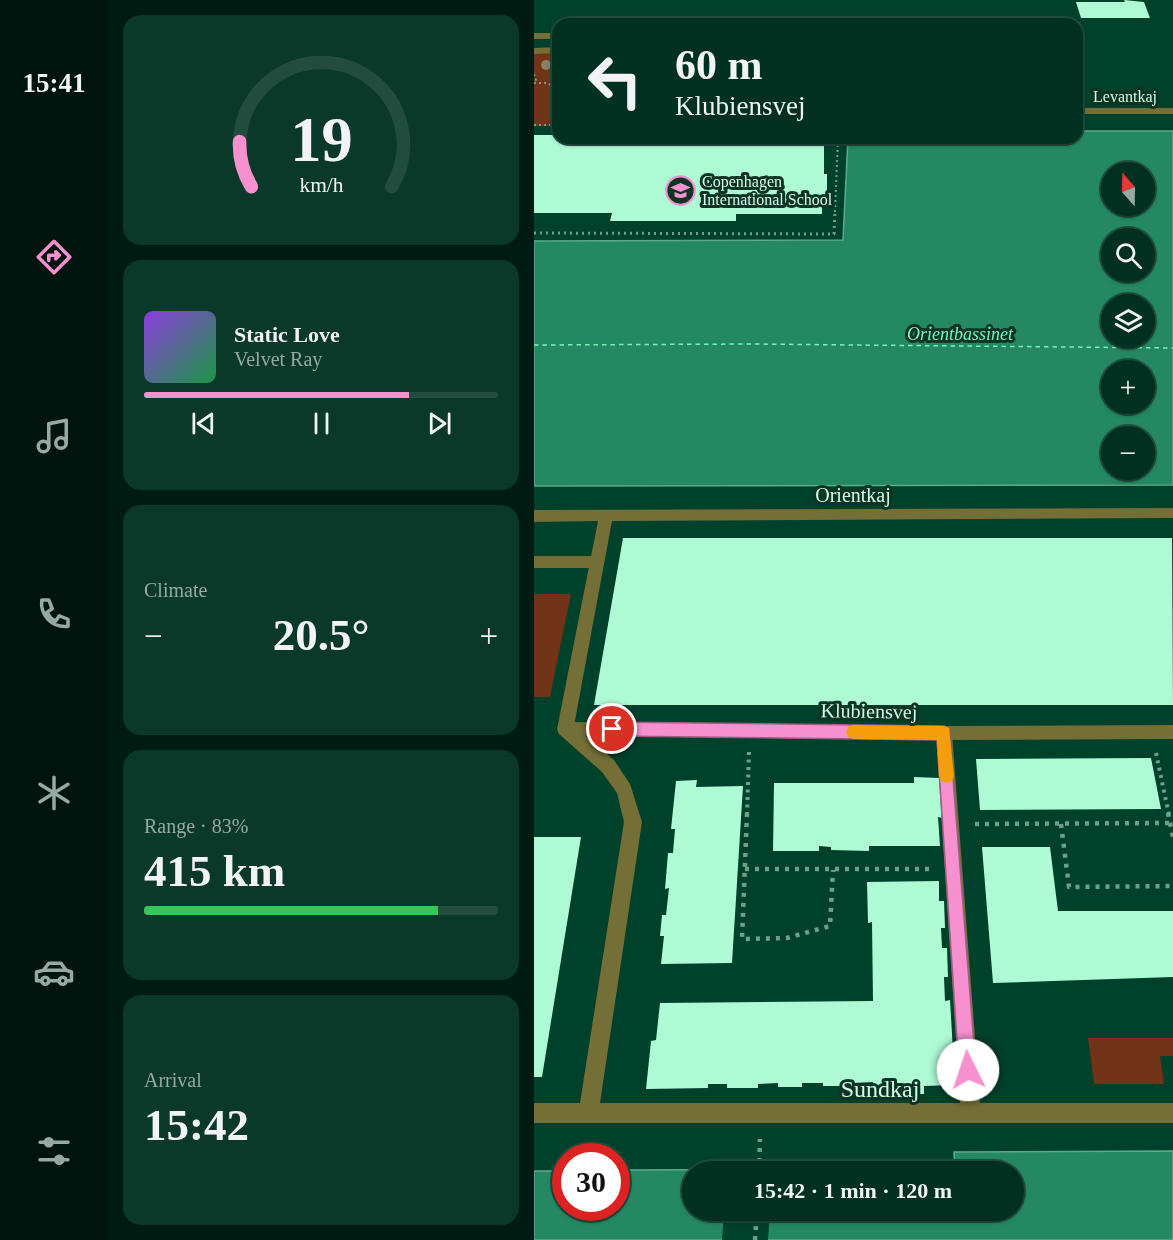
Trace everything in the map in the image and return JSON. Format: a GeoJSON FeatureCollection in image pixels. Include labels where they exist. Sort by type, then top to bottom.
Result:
{"type":"FeatureCollection","features":[{"type":"Feature","properties":{"kind":"street"},"geometry":{"type":"LineString","coordinates":[[534,36],[552,36]]}},
{"type":"Feature","properties":{"kind":"street"},"geometry":{"type":"LineString","coordinates":[[534,51],[552,50]]}},
{"type":"Feature","properties":{"kind":"street","name":"Levantkaj"},"geometry":{"type":"LineString","coordinates":[[1083,111],[1173,111]]}},
{"type":"Feature","properties":{"kind":"street","name":"Orientkaj"},"geometry":{"type":"LineString","coordinates":[[534,516],[1173,513]]}},
{"type":"Feature","properties":{"kind":"street"},"geometry":{"type":"LineString","coordinates":[[588,1113],[633,822],[624,790],[608,766],[565,729],[606,515]]}},
{"type":"Feature","properties":{"kind":"street"},"geometry":{"type":"LineString","coordinates":[[534,562],[597,562]]}},
{"type":"Feature","properties":{"kind":"street","name":"Klubiensvej"},"geometry":{"type":"LineString","coordinates":[[565,729],[944,733],[1173,732]]}},
{"type":"Feature","properties":{"kind":"street"},"geometry":{"type":"LineString","coordinates":[[944,733],[971,1114]]}},
{"type":"Feature","properties":{"kind":"street","name":"Sundkaj"},"geometry":{"type":"LineString","coordinates":[[534,1113],[1173,1113]]}},
{"type":"Feature","properties":{"kind":"path"},"geometry":{"type":"LineString","coordinates":[[534,74],[536,83],[552,87]]}},
{"type":"Feature","properties":{"kind":"path"},"geometry":{"type":"LineString","coordinates":[[534,126],[552,125]]}},
{"type":"Feature","properties":{"kind":"path"},"geometry":{"type":"LineString","coordinates":[[534,233],[834,234],[838,144]]}},
{"type":"Feature","properties":{"kind":"path"},"geometry":{"type":"LineString","coordinates":[[750,730],[742,939],[763,942],[819,931],[830,926],[833,870]]}},
{"type":"Feature","properties":{"kind":"path"},"geometry":{"type":"LineString","coordinates":[[1152,732],[1173,837]]}},
{"type":"Feature","properties":{"kind":"path"},"geometry":{"type":"LineString","coordinates":[[950,824],[1170,823]]}},
{"type":"Feature","properties":{"kind":"path"},"geometry":{"type":"LineString","coordinates":[[1061,824],[1069,887],[1173,886]]}},
{"type":"Feature","properties":{"kind":"path"},"geometry":{"type":"LineString","coordinates":[[745,869],[953,869]]}},
{"type":"Feature","properties":{"kind":"path"},"geometry":{"type":"LineString","coordinates":[[760,1161],[762,1114]]}},
{"type":"Feature","properties":{"kind":"path"},"geometry":{"type":"LineString","coordinates":[[755,1240],[756,1221]]}},
{"type":"Feature","properties":{"kind":"shaded area"},"geometry":{"type":"Polygon","coordinates":[[[534,53],[552,53],[552,126],[534,126],[534,53]]]}},
{"type":"Feature","properties":{"kind":"shaded area"},"geometry":{"type":"Polygon","coordinates":[[[534,594],[571,594],[550,697],[534,697],[534,594]]]}},
{"type":"Feature","properties":{"kind":"shaded area"},"geometry":{"type":"Polygon","coordinates":[[[1088,1038],[1173,1038],[1173,1056],[1160,1056],[1164,1084],[1094,1084],[1088,1038]]]}},
{"type":"Feature","properties":{"kind":"water","name":"Orientbassinet"},"geometry":{"type":"Polygon","coordinates":[[[1083,131],[1173,131],[1173,485],[534,486],[534,241],[843,240],[848,144],[1083,144],[1083,131]]]}},
{"type":"Feature","properties":{"kind":"water"},"geometry":{"type":"Polygon","coordinates":[[[1173,1151],[1173,1240],[534,1240],[534,1171],[552,1171],[552,1221],[630,1221],[630,1170],[682,1170],[682,1221],[1024,1221],[1024,1161],[954,1161],[954,1152],[1173,1151]]]}},
{"type":"Feature","properties":{"kind":"pier"},"geometry":{"type":"Polygon","coordinates":[[[723,1221],[769,1221],[768,1240],[722,1240],[723,1221]]]}},
{"type":"Feature","properties":{"kind":"building"},"geometry":{"type":"Polygon","coordinates":[[[1124,0],[1144,2],[1150,18],[1081,18],[1076,2],[1125,2],[1124,0]]]}},
{"type":"Feature","properties":{"kind":"building","name":"Copenhagen International School"},"geometry":{"type":"Polygon","coordinates":[[[534,135],[552,135],[552,144],[824,144],[827,205],[822,205],[822,214],[736,214],[736,221],[610,221],[612,213],[534,213],[534,135]]]}},
{"type":"Feature","properties":{"kind":"building"},"geometry":{"type":"Polygon","coordinates":[[[623,538],[1172,538],[1173,705],[594,705],[623,538]]]}},
{"type":"Feature","properties":{"kind":"building"},"geometry":{"type":"Polygon","coordinates":[[[1151,758],[1161,809],[980,810],[976,759],[1151,758]]]}},
{"type":"Feature","properties":{"kind":"building"},"geometry":{"type":"Polygon","coordinates":[[[914,777],[940,778],[942,818],[938,817],[940,846],[869,846],[869,851],[831,850],[831,847],[819,846],[819,851],[773,851],[774,783],[914,783],[914,777]]]}},
{"type":"Feature","properties":{"kind":"building"},"geometry":{"type":"Polygon","coordinates":[[[697,780],[696,787],[743,786],[732,963],[661,964],[664,936],[660,936],[662,915],[666,915],[669,888],[665,889],[668,853],[673,853],[675,829],[671,829],[676,781],[697,780]]]}},
{"type":"Feature","properties":{"kind":"building"},"geometry":{"type":"Polygon","coordinates":[[[534,837],[581,837],[542,1077],[534,1077],[534,837]]]}},
{"type":"Feature","properties":{"kind":"building"},"geometry":{"type":"Polygon","coordinates":[[[982,847],[1050,847],[1058,911],[1173,911],[1173,977],[993,983],[982,847]]]}},
{"type":"Feature","properties":{"kind":"building"},"geometry":{"type":"Polygon","coordinates":[[[939,881],[939,901],[944,901],[945,928],[941,928],[942,948],[947,948],[948,977],[944,977],[945,1001],[950,1000],[955,1085],[924,1086],[924,1094],[897,1094],[897,1086],[873,1086],[873,1082],[853,1083],[853,1086],[802,1083],[802,1087],[778,1087],[778,1083],[758,1084],[758,1088],[727,1088],[727,1084],[708,1084],[708,1088],[646,1089],[651,1041],[656,1040],[660,1003],[873,1001],[872,922],[868,923],[867,882],[939,881]]]}},
{"type":"Feature","properties":{"kind":"ferry route"},"geometry":{"type":"LineString","coordinates":[[534,345],[751,344],[1173,348]]}},
{"type":"Feature","properties":{"kind":"slow traffic"},"geometry":{"type":"LineString","coordinates":[[853,732],[944,733],[947,776]]}},
{"type":"Feature","properties":{"kind":"place","name":"Copenhagen International School"},"geometry":{"type":"Point","coordinates":[681,190]}},
{"type":"Feature","properties":{"kind":"route"},"geometry":{"type":"LineString","coordinates":[[612,729],[944,733],[968,1070]]}}]}
